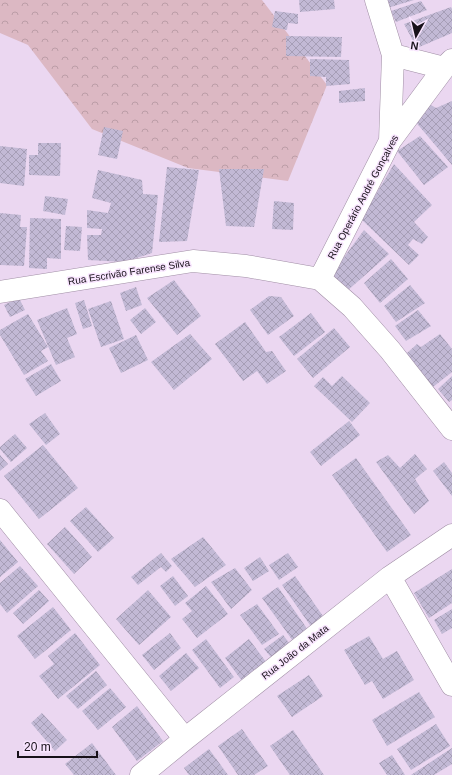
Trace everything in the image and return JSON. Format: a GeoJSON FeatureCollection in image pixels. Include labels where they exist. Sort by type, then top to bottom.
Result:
{"type":"FeatureCollection","features":[{"type":"Feature","properties":{"kind":"street"},"geometry":{"type":"LineString","coordinates":[[376,0],[393,55],[390,142]]}},
{"type":"Feature","properties":{"kind":"street"},"geometry":{"type":"LineString","coordinates":[[393,55],[448,64]]}},
{"type":"Feature","properties":{"kind":"street","name":"Rua Operário André Gonçalves"},"geometry":{"type":"LineString","coordinates":[[320,279],[390,142],[448,64]]}},
{"type":"Feature","properties":{"kind":"street","name":"Rua Escrivão Farense Silva"},"geometry":{"type":"LineString","coordinates":[[0,292],[193,261],[246,266],[320,279]]}},
{"type":"Feature","properties":{"kind":"street"},"geometry":{"type":"LineString","coordinates":[[320,279],[357,312],[390,350],[452,429]]}},
{"type":"Feature","properties":{"kind":"street"},"geometry":{"type":"LineString","coordinates":[[0,510],[185,738]]}},
{"type":"Feature","properties":{"kind":"street","name":"Rua João da Mata"},"geometry":{"type":"LineString","coordinates":[[141,775],[185,738],[390,577],[452,535]]}},
{"type":"Feature","properties":{"kind":"street"},"geometry":{"type":"LineString","coordinates":[[390,577],[452,685]]}},
{"type":"Feature","properties":{"kind":"green space"},"geometry":{"type":"Polygon","coordinates":[[[0,0],[262,0],[327,85],[288,181],[188,168],[92,129],[28,45],[0,33],[0,0]]]}},
{"type":"Feature","properties":{"kind":"building"},"geometry":{"type":"Polygon","coordinates":[[[299,0],[334,0],[335,9],[300,12],[299,0]]]}},
{"type":"Feature","properties":{"kind":"building"},"geometry":{"type":"Polygon","coordinates":[[[381,0],[414,0],[384,9],[381,0]]]}},
{"type":"Feature","properties":{"kind":"building"},"geometry":{"type":"Polygon","coordinates":[[[421,1],[427,10],[396,22],[391,11],[421,1]]]}},
{"type":"Feature","properties":{"kind":"building"},"geometry":{"type":"Polygon","coordinates":[[[451,7],[452,33],[417,48],[404,24],[451,7]]]}},
{"type":"Feature","properties":{"kind":"building"},"geometry":{"type":"Polygon","coordinates":[[[275,11],[298,14],[298,24],[288,23],[287,30],[272,27],[275,11]]]}},
{"type":"Feature","properties":{"kind":"building"},"geometry":{"type":"Polygon","coordinates":[[[286,36],[342,37],[341,57],[286,56],[286,36]]]}},
{"type":"Feature","properties":{"kind":"building"},"geometry":{"type":"Polygon","coordinates":[[[310,59],[349,60],[350,84],[326,86],[326,77],[310,76],[310,59]]]}},
{"type":"Feature","properties":{"kind":"building"},"geometry":{"type":"Polygon","coordinates":[[[365,88],[365,101],[339,103],[339,91],[365,88]]]}},
{"type":"Feature","properties":{"kind":"building"},"geometry":{"type":"Polygon","coordinates":[[[452,101],[452,165],[414,120],[431,105],[436,108],[452,101]]]}},
{"type":"Feature","properties":{"kind":"building"},"geometry":{"type":"Polygon","coordinates":[[[104,127],[123,131],[117,159],[98,155],[104,127]]]}},
{"type":"Feature","properties":{"kind":"building"},"geometry":{"type":"Polygon","coordinates":[[[420,136],[448,167],[424,185],[397,151],[420,136]]]}},
{"type":"Feature","properties":{"kind":"building"},"geometry":{"type":"Polygon","coordinates":[[[38,143],[61,143],[60,176],[29,175],[29,155],[38,155],[38,143]]]}},
{"type":"Feature","properties":{"kind":"building"},"geometry":{"type":"Polygon","coordinates":[[[0,146],[27,149],[24,186],[0,183],[0,146]]]}},
{"type":"Feature","properties":{"kind":"building"},"geometry":{"type":"Polygon","coordinates":[[[394,164],[432,205],[414,222],[428,237],[422,244],[413,239],[408,245],[419,255],[409,265],[361,219],[394,164]]]}},
{"type":"Feature","properties":{"kind":"building"},"geometry":{"type":"Polygon","coordinates":[[[167,167],[199,170],[187,241],[159,242],[167,167]]]}},
{"type":"Feature","properties":{"kind":"building"},"geometry":{"type":"Polygon","coordinates":[[[219,169],[264,169],[254,227],[226,226],[219,169]]]}},
{"type":"Feature","properties":{"kind":"building"},"geometry":{"type":"Polygon","coordinates":[[[98,170],[142,180],[143,194],[158,195],[152,253],[124,262],[88,260],[87,235],[101,235],[102,229],[87,228],[87,210],[108,213],[111,203],[92,198],[98,170]]]}},
{"type":"Feature","properties":{"kind":"building"},"geometry":{"type":"Polygon","coordinates":[[[45,196],[68,199],[65,215],[43,211],[45,196]]]}},
{"type":"Feature","properties":{"kind":"building"},"geometry":{"type":"Polygon","coordinates":[[[274,201],[294,203],[293,230],[272,229],[274,201]]]}},
{"type":"Feature","properties":{"kind":"building"},"geometry":{"type":"Polygon","coordinates":[[[0,213],[21,215],[20,227],[27,227],[24,266],[0,265],[0,213]]]}},
{"type":"Feature","properties":{"kind":"building"},"geometry":{"type":"Polygon","coordinates":[[[30,218],[61,219],[61,259],[47,258],[47,269],[29,268],[30,218]]]}},
{"type":"Feature","properties":{"kind":"building"},"geometry":{"type":"Polygon","coordinates":[[[66,226],[82,227],[80,251],[64,250],[66,226]]]}},
{"type":"Feature","properties":{"kind":"building"},"geometry":{"type":"Polygon","coordinates":[[[364,230],[389,254],[347,291],[331,275],[364,230]]]}},
{"type":"Feature","properties":{"kind":"building"},"geometry":{"type":"Polygon","coordinates":[[[391,259],[408,279],[380,303],[364,283],[391,259]]]}},
{"type":"Feature","properties":{"kind":"building"},"geometry":{"type":"Polygon","coordinates":[[[174,280],[201,316],[177,335],[147,298],[174,280]]]}},
{"type":"Feature","properties":{"kind":"building"},"geometry":{"type":"Polygon","coordinates":[[[410,285],[425,303],[396,322],[384,306],[410,285]]]}},
{"type":"Feature","properties":{"kind":"building"},"geometry":{"type":"Polygon","coordinates":[[[136,287],[142,305],[126,311],[120,293],[136,287]]]}},
{"type":"Feature","properties":{"kind":"building"},"geometry":{"type":"Polygon","coordinates":[[[269,296],[281,297],[294,316],[268,335],[250,310],[269,296]]]}},
{"type":"Feature","properties":{"kind":"building"},"geometry":{"type":"Polygon","coordinates":[[[19,298],[25,310],[10,317],[4,305],[19,298]]]}},
{"type":"Feature","properties":{"kind":"building"},"geometry":{"type":"Polygon","coordinates":[[[84,300],[92,326],[83,329],[75,303],[84,300]]]}},
{"type":"Feature","properties":{"kind":"building"},"geometry":{"type":"Polygon","coordinates":[[[111,301],[124,339],[101,347],[88,309],[111,301]]]}},
{"type":"Feature","properties":{"kind":"building"},"geometry":{"type":"Polygon","coordinates":[[[67,308],[77,334],[67,338],[75,357],[56,365],[37,320],[67,308]]]}},
{"type":"Feature","properties":{"kind":"building"},"geometry":{"type":"Polygon","coordinates":[[[145,308],[156,322],[141,334],[130,320],[145,308]]]}},
{"type":"Feature","properties":{"kind":"building"},"geometry":{"type":"Polygon","coordinates":[[[418,310],[431,326],[406,341],[395,326],[418,310]]]}},
{"type":"Feature","properties":{"kind":"building"},"geometry":{"type":"Polygon","coordinates":[[[311,313],[325,332],[294,356],[279,337],[311,313]]]}},
{"type":"Feature","properties":{"kind":"building"},"geometry":{"type":"Polygon","coordinates":[[[28,314],[48,347],[41,351],[48,361],[24,375],[0,335],[0,330],[28,314]]]}},
{"type":"Feature","properties":{"kind":"building"},"geometry":{"type":"Polygon","coordinates":[[[245,322],[266,352],[272,351],[286,371],[267,384],[257,371],[243,381],[215,344],[245,322]]]}},
{"type":"Feature","properties":{"kind":"building"},"geometry":{"type":"Polygon","coordinates":[[[334,328],[350,347],[313,378],[297,359],[334,328]]]}},
{"type":"Feature","properties":{"kind":"building"},"geometry":{"type":"Polygon","coordinates":[[[190,334],[212,359],[174,390],[151,362],[190,334]]]}},
{"type":"Feature","properties":{"kind":"building"},"geometry":{"type":"Polygon","coordinates":[[[440,334],[452,349],[452,372],[433,387],[405,355],[417,344],[421,347],[440,334]]]}},
{"type":"Feature","properties":{"kind":"building"},"geometry":{"type":"Polygon","coordinates":[[[136,335],[148,360],[121,373],[109,348],[136,335]]]}},
{"type":"Feature","properties":{"kind":"building"},"geometry":{"type":"Polygon","coordinates":[[[51,364],[61,381],[36,396],[25,379],[51,364]]]}},
{"type":"Feature","properties":{"kind":"building"},"geometry":{"type":"Polygon","coordinates":[[[342,376],[370,403],[352,422],[314,386],[323,377],[332,386],[342,376]]]}},
{"type":"Feature","properties":{"kind":"building"},"geometry":{"type":"Polygon","coordinates":[[[452,376],[452,400],[449,402],[438,389],[452,376]]]}},
{"type":"Feature","properties":{"kind":"building"},"geometry":{"type":"Polygon","coordinates":[[[45,413],[60,434],[46,445],[29,424],[45,413]]]}},
{"type":"Feature","properties":{"kind":"building"},"geometry":{"type":"Polygon","coordinates":[[[349,421],[360,435],[321,466],[310,452],[349,421]]]}},
{"type":"Feature","properties":{"kind":"building"},"geometry":{"type":"Polygon","coordinates":[[[15,434],[27,448],[11,462],[0,447],[15,434]]]}},
{"type":"Feature","properties":{"kind":"building"},"geometry":{"type":"Polygon","coordinates":[[[43,445],[78,488],[39,519],[4,476],[43,445]]]}},
{"type":"Feature","properties":{"kind":"building"},"geometry":{"type":"Polygon","coordinates":[[[415,454],[427,469],[415,479],[429,501],[414,514],[376,462],[388,455],[400,468],[415,454]]]}},
{"type":"Feature","properties":{"kind":"building"},"geometry":{"type":"Polygon","coordinates":[[[0,455],[8,464],[0,471],[0,455]]]}},
{"type":"Feature","properties":{"kind":"building"},"geometry":{"type":"Polygon","coordinates":[[[356,458],[411,535],[387,552],[332,475],[356,458]]]}},
{"type":"Feature","properties":{"kind":"building"},"geometry":{"type":"Polygon","coordinates":[[[444,462],[452,473],[452,496],[433,471],[444,462]]]}},
{"type":"Feature","properties":{"kind":"building"},"geometry":{"type":"Polygon","coordinates":[[[86,507],[114,538],[98,552],[70,521],[86,507]]]}},
{"type":"Feature","properties":{"kind":"building"},"geometry":{"type":"Polygon","coordinates":[[[65,527],[92,557],[74,574],[47,544],[65,527]]]}},
{"type":"Feature","properties":{"kind":"building"},"geometry":{"type":"Polygon","coordinates":[[[203,537],[226,565],[195,587],[171,559],[203,537]]]}},
{"type":"Feature","properties":{"kind":"building"},"geometry":{"type":"Polygon","coordinates":[[[0,540],[18,562],[0,577],[0,540]]]}},
{"type":"Feature","properties":{"kind":"building"},"geometry":{"type":"Polygon","coordinates":[[[161,553],[172,566],[166,572],[161,567],[138,585],[131,577],[161,553]]]}},
{"type":"Feature","properties":{"kind":"building"},"geometry":{"type":"Polygon","coordinates":[[[288,553],[298,567],[279,580],[269,565],[288,553]]]}},
{"type":"Feature","properties":{"kind":"building"},"geometry":{"type":"Polygon","coordinates":[[[260,557],[269,571],[253,581],[244,568],[260,557]]]}},
{"type":"Feature","properties":{"kind":"building"},"geometry":{"type":"Polygon","coordinates":[[[20,566],[38,586],[7,613],[0,604],[0,583],[20,566]]]}},
{"type":"Feature","properties":{"kind":"building"},"geometry":{"type":"Polygon","coordinates":[[[235,568],[252,590],[231,609],[211,582],[235,568]]]}},
{"type":"Feature","properties":{"kind":"building"},"geometry":{"type":"Polygon","coordinates":[[[452,569],[452,603],[429,618],[414,593],[452,569]]]}},
{"type":"Feature","properties":{"kind":"building"},"geometry":{"type":"Polygon","coordinates":[[[173,576],[188,596],[175,606],[160,586],[173,576]]]}},
{"type":"Feature","properties":{"kind":"building"},"geometry":{"type":"Polygon","coordinates":[[[295,576],[325,619],[312,628],[282,585],[295,576]]]}},
{"type":"Feature","properties":{"kind":"building"},"geometry":{"type":"Polygon","coordinates":[[[206,586],[228,614],[197,638],[182,619],[192,611],[185,603],[206,586]]]}},
{"type":"Feature","properties":{"kind":"building"},"geometry":{"type":"Polygon","coordinates":[[[278,587],[308,630],[293,641],[262,598],[278,587]]]}},
{"type":"Feature","properties":{"kind":"building"},"geometry":{"type":"Polygon","coordinates":[[[39,590],[49,601],[23,624],[13,613],[39,590]]]}},
{"type":"Feature","properties":{"kind":"building"},"geometry":{"type":"Polygon","coordinates":[[[148,590],[171,617],[139,645],[116,619],[148,590]]]}},
{"type":"Feature","properties":{"kind":"building"},"geometry":{"type":"Polygon","coordinates":[[[257,604],[279,634],[262,645],[240,615],[257,604]]]}},
{"type":"Feature","properties":{"kind":"building"},"geometry":{"type":"Polygon","coordinates":[[[53,607],[71,630],[35,659],[17,636],[53,607]]]}},
{"type":"Feature","properties":{"kind":"building"},"geometry":{"type":"Polygon","coordinates":[[[452,609],[452,628],[442,634],[434,620],[452,609]]]}},
{"type":"Feature","properties":{"kind":"building"},"geometry":{"type":"Polygon","coordinates":[[[75,633],[100,665],[58,699],[39,676],[54,664],[48,656],[75,633]]]}},
{"type":"Feature","properties":{"kind":"building"},"geometry":{"type":"Polygon","coordinates":[[[170,633],[181,648],[154,670],[142,655],[170,633]]]}},
{"type":"Feature","properties":{"kind":"building"},"geometry":{"type":"Polygon","coordinates":[[[283,635],[293,648],[275,662],[264,649],[283,635]]]}},
{"type":"Feature","properties":{"kind":"building"},"geometry":{"type":"Polygon","coordinates":[[[369,636],[383,659],[397,651],[414,680],[383,699],[372,681],[365,685],[344,650],[369,636]]]}},
{"type":"Feature","properties":{"kind":"building"},"geometry":{"type":"Polygon","coordinates":[[[206,639],[234,677],[220,688],[192,650],[206,639]]]}},
{"type":"Feature","properties":{"kind":"building"},"geometry":{"type":"Polygon","coordinates":[[[249,639],[269,666],[245,685],[225,658],[249,639]]]}},
{"type":"Feature","properties":{"kind":"building"},"geometry":{"type":"Polygon","coordinates":[[[186,653],[199,668],[171,691],[159,676],[186,653]]]}},
{"type":"Feature","properties":{"kind":"building"},"geometry":{"type":"Polygon","coordinates":[[[96,671],[107,685],[78,709],[66,696],[96,671]]]}},
{"type":"Feature","properties":{"kind":"building"},"geometry":{"type":"Polygon","coordinates":[[[309,675],[323,696],[292,717],[277,696],[309,675]]]}},
{"type":"Feature","properties":{"kind":"building"},"geometry":{"type":"Polygon","coordinates":[[[110,688],[126,707],[98,730],[82,711],[110,688]]]}},
{"type":"Feature","properties":{"kind":"building"},"geometry":{"type":"Polygon","coordinates":[[[419,692],[435,717],[387,746],[372,720],[419,692]]]}},
{"type":"Feature","properties":{"kind":"building"},"geometry":{"type":"Polygon","coordinates":[[[137,706],[163,741],[137,761],[112,727],[137,706]]]}},
{"type":"Feature","properties":{"kind":"building"},"geometry":{"type":"Polygon","coordinates":[[[42,713],[67,740],[55,751],[31,723],[42,713]]]}},
{"type":"Feature","properties":{"kind":"building"},"geometry":{"type":"Polygon","coordinates":[[[436,724],[450,746],[411,770],[397,749],[436,724]]]}},
{"type":"Feature","properties":{"kind":"building"},"geometry":{"type":"Polygon","coordinates":[[[242,729],[268,766],[254,775],[238,775],[218,746],[242,729]]]}},
{"type":"Feature","properties":{"kind":"building"},"geometry":{"type":"Polygon","coordinates":[[[293,730],[324,775],[290,775],[270,746],[293,730]]]}},
{"type":"Feature","properties":{"kind":"building"},"geometry":{"type":"Polygon","coordinates":[[[92,743],[116,775],[74,775],[65,764],[92,743]]]}},
{"type":"Feature","properties":{"kind":"building"},"geometry":{"type":"Polygon","coordinates":[[[452,748],[452,764],[434,775],[411,775],[452,748]]]}},
{"type":"Feature","properties":{"kind":"building"},"geometry":{"type":"Polygon","coordinates":[[[209,749],[228,775],[189,775],[184,768],[209,749]]]}},
{"type":"Feature","properties":{"kind":"building"},"geometry":{"type":"Polygon","coordinates":[[[392,755],[405,775],[387,775],[379,763],[392,755]]]}}]}
